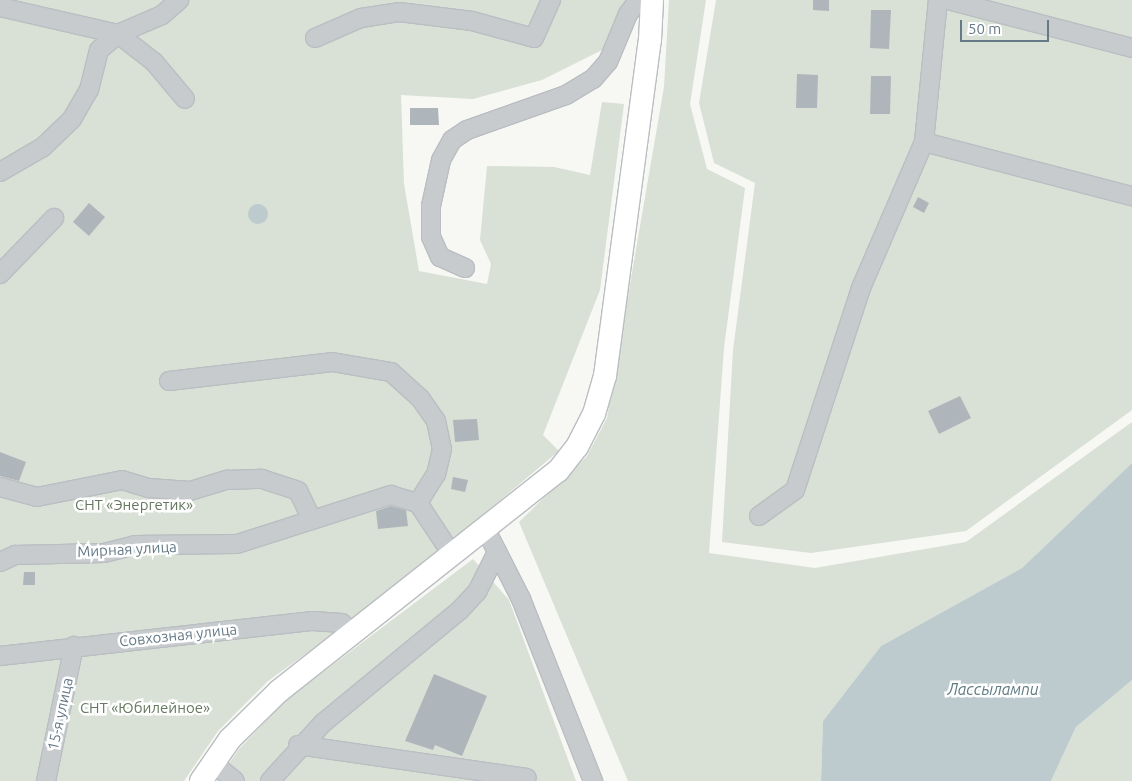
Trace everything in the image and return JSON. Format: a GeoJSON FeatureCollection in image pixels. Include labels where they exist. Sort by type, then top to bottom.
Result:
{"type":"FeatureCollection","features":[{"type":"Feature","properties":{"kind":"main road"},"geometry":{"type":"LineString","coordinates":[[207,772],[279,691],[451,553],[558,471],[594,414],[605,376],[650,40],[652,1]]}},
{"type":"Feature","properties":{"kind":"street"},"geometry":{"type":"LineString","coordinates":[[0,172],[42,147],[72,119],[89,90],[100,50],[118,34],[162,15],[179,0]]}},
{"type":"Feature","properties":{"kind":"street"},"geometry":{"type":"LineString","coordinates":[[315,38],[361,18],[399,12],[472,22],[534,38],[551,0]]}},
{"type":"Feature","properties":{"kind":"street"},"geometry":{"type":"LineString","coordinates":[[759,516],[795,490],[861,288],[924,142],[938,0]]}},
{"type":"Feature","properties":{"kind":"street"},"geometry":{"type":"LineString","coordinates":[[948,0],[1132,48]]}},
{"type":"Feature","properties":{"kind":"street"},"geometry":{"type":"LineString","coordinates":[[465,268],[440,257],[431,237],[431,206],[441,160],[452,140],[467,130],[566,95],[592,79],[608,62],[628,14],[637,2],[652,1]]}},
{"type":"Feature","properties":{"kind":"street"},"geometry":{"type":"LineString","coordinates":[[0,7],[118,34],[154,62],[186,99]]}},
{"type":"Feature","properties":{"kind":"street"},"geometry":{"type":"LineString","coordinates":[[924,142],[1132,196]]}},
{"type":"Feature","properties":{"kind":"street"},"geometry":{"type":"LineString","coordinates":[[0,274],[54,218]]}},
{"type":"Feature","properties":{"kind":"street"},"geometry":{"type":"LineString","coordinates":[[169,381],[332,362],[391,372],[420,398],[436,421],[442,449],[436,474],[418,503],[451,553]]}},
{"type":"Feature","properties":{"kind":"street"},"geometry":{"type":"LineString","coordinates":[[0,487],[37,497],[122,480],[148,488],[190,490],[227,480],[262,479],[298,491],[312,520]]}},
{"type":"Feature","properties":{"kind":"street","name":"Мирная улица"},"geometry":{"type":"LineString","coordinates":[[0,562],[15,555],[104,553],[135,546],[237,544],[391,495],[418,503]]}},
{"type":"Feature","properties":{"kind":"street"},"geometry":{"type":"LineString","coordinates":[[485,528],[497,552],[593,781]]}},
{"type":"Feature","properties":{"kind":"street"},"geometry":{"type":"LineString","coordinates":[[270,781],[298,745],[460,610],[478,592],[497,552]]}},
{"type":"Feature","properties":{"kind":"street","name":"Совхозная улица"},"geometry":{"type":"LineString","coordinates":[[0,656],[74,646],[313,621],[342,623],[352,633]]}},
{"type":"Feature","properties":{"kind":"street","name":"15-я улица"},"geometry":{"type":"LineString","coordinates":[[46,781],[74,646]]}},
{"type":"Feature","properties":{"kind":"street"},"geometry":{"type":"LineString","coordinates":[[298,745],[526,778]]}},
{"type":"Feature","properties":{"kind":"street"},"geometry":{"type":"LineString","coordinates":[[207,772],[235,781]]}},
{"type":"Feature","properties":{"kind":"green space","name":"СНТ «Энергетик»"},"geometry":{"type":"Polygon","coordinates":[[[0,0],[626,0],[602,50],[542,80],[473,99],[401,95],[404,184],[419,271],[487,284],[491,264],[480,240],[487,166],[554,167],[590,175],[602,102],[624,104],[600,290],[543,435],[559,451],[378,602],[268,681],[218,731],[184,781],[0,781],[0,0]]]}},
{"type":"Feature","properties":{"kind":"green space"},"geometry":{"type":"Polygon","coordinates":[[[669,0],[706,0],[690,104],[707,169],[745,188],[724,348],[709,553],[815,568],[966,542],[1132,422],[1132,463],[1022,568],[881,646],[823,721],[821,781],[628,781],[519,522],[587,456],[607,418],[664,87],[669,0]]]}},
{"type":"Feature","properties":{"kind":"green space"},"geometry":{"type":"Polygon","coordinates":[[[716,0],[1132,0],[1132,410],[966,531],[811,553],[722,542],[733,350],[755,183],[714,163],[699,103],[716,0]]]}},
{"type":"Feature","properties":{"kind":"green space"},"geometry":{"type":"Polygon","coordinates":[[[473,559],[509,600],[576,781],[217,781],[239,749],[286,700],[473,559]]]}},
{"type":"Feature","properties":{"kind":"green space"},"geometry":{"type":"Polygon","coordinates":[[[1132,680],[1132,781],[1051,781],[1076,727],[1132,680]]]}},
{"type":"Feature","properties":{"kind":"water"},"geometry":{"type":"Polygon","coordinates":[[[258,204],[265,207],[268,214],[265,221],[258,224],[251,221],[248,214],[251,207],[258,204]]]}},
{"type":"Feature","properties":{"kind":"water","name":"Лассылампи"},"geometry":{"type":"Polygon","coordinates":[[[1132,463],[1132,680],[1076,727],[1051,781],[821,781],[823,721],[881,646],[1022,568],[1132,463]]]}},
{"type":"Feature","properties":{"kind":"building"},"geometry":{"type":"Polygon","coordinates":[[[813,0],[829,0],[829,11],[813,10],[813,0]]]}},
{"type":"Feature","properties":{"kind":"building"},"geometry":{"type":"Polygon","coordinates":[[[871,10],[891,10],[889,49],[870,48],[871,10]]]}},
{"type":"Feature","properties":{"kind":"building"},"geometry":{"type":"Polygon","coordinates":[[[797,74],[818,75],[817,108],[796,108],[797,74]]]}},
{"type":"Feature","properties":{"kind":"building"},"geometry":{"type":"Polygon","coordinates":[[[871,76],[891,76],[890,114],[870,114],[871,76]]]}},
{"type":"Feature","properties":{"kind":"building"},"geometry":{"type":"Polygon","coordinates":[[[410,108],[438,108],[439,125],[410,125],[410,108]]]}},
{"type":"Feature","properties":{"kind":"building"},"geometry":{"type":"Polygon","coordinates":[[[918,197],[929,203],[924,213],[913,207],[918,197]]]}},
{"type":"Feature","properties":{"kind":"building"},"geometry":{"type":"Polygon","coordinates":[[[89,203],[105,217],[89,236],[73,222],[89,203]]]}},
{"type":"Feature","properties":{"kind":"building"},"geometry":{"type":"Polygon","coordinates":[[[960,396],[971,418],[939,434],[928,411],[960,396]]]}},
{"type":"Feature","properties":{"kind":"building"},"geometry":{"type":"Polygon","coordinates":[[[477,419],[479,440],[455,442],[453,420],[477,419]]]}},
{"type":"Feature","properties":{"kind":"building"},"geometry":{"type":"Polygon","coordinates":[[[0,452],[26,462],[19,481],[0,476],[0,452]]]}},
{"type":"Feature","properties":{"kind":"building"},"geometry":{"type":"Polygon","coordinates":[[[453,477],[468,480],[465,492],[451,489],[453,477]]]}},
{"type":"Feature","properties":{"kind":"building"},"geometry":{"type":"Polygon","coordinates":[[[391,506],[406,510],[408,526],[378,529],[376,511],[391,506]]]}},
{"type":"Feature","properties":{"kind":"building"},"geometry":{"type":"Polygon","coordinates":[[[24,572],[35,572],[35,585],[23,585],[24,572]]]}},
{"type":"Feature","properties":{"kind":"building"},"geometry":{"type":"Polygon","coordinates":[[[434,674],[487,696],[462,756],[435,745],[433,750],[405,741],[434,674]]]}},
{"type":"Feature","properties":{"kind":"park label","name":"СНТ «Юбилейное»"},"geometry":{"type":"Point","coordinates":[145,708]}}]}
